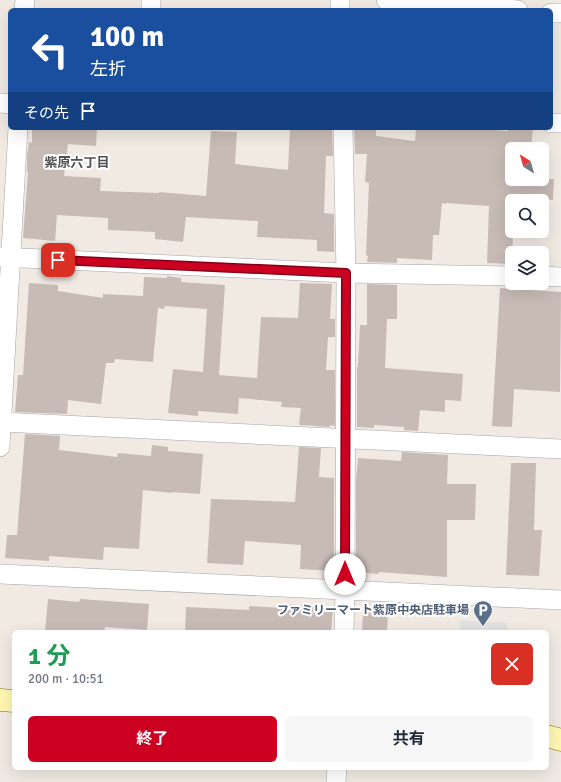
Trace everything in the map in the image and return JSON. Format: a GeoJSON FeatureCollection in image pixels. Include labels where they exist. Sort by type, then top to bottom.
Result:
{"type":"FeatureCollection","features":[{"type":"Feature","properties":{"kind":"street"},"geometry":{"type":"LineString","coordinates":[[386,0],[492,8]]}},
{"type":"Feature","properties":{"kind":"street"},"geometry":{"type":"LineString","coordinates":[[0,447],[6,258],[18,130]]}},
{"type":"Feature","properties":{"kind":"street"},"geometry":{"type":"LineString","coordinates":[[343,130],[346,273],[344,630]]}},
{"type":"Feature","properties":{"kind":"street"},"geometry":{"type":"LineString","coordinates":[[6,258],[346,273],[505,276]]}},
{"type":"Feature","properties":{"kind":"street"},"geometry":{"type":"LineString","coordinates":[[549,276],[561,277]]}},
{"type":"Feature","properties":{"kind":"street"},"geometry":{"type":"LineString","coordinates":[[1,422],[561,449]]}},
{"type":"Feature","properties":{"kind":"street"},"geometry":{"type":"LineString","coordinates":[[0,574],[561,600]]}},
{"type":"Feature","properties":{"kind":"street"},"geometry":{"type":"LineString","coordinates":[[0,700],[12,701]]}},
{"type":"Feature","properties":{"kind":"street"},"geometry":{"type":"LineString","coordinates":[[549,737],[561,740]]}},
{"type":"Feature","properties":{"kind":"street"},"geometry":{"type":"LineString","coordinates":[[336,782],[337,770]]}},
{"type":"Feature","properties":{"kind":"shaded area","name":"ファミリーマート紫原中央店駐車場"},"geometry":{"type":"Polygon","coordinates":[[[460,620],[507,623],[507,630],[459,630],[460,620]]]}},
{"type":"Feature","properties":{"kind":"building"},"geometry":{"type":"Polygon","coordinates":[[[32,130],[97,130],[96,146],[68,144],[64,176],[101,178],[100,191],[159,192],[206,196],[211,131],[237,132],[235,164],[288,170],[290,130],[332,130],[333,156],[326,156],[324,213],[334,214],[334,252],[317,251],[317,240],[257,237],[258,221],[186,217],[183,242],[155,239],[155,232],[108,230],[108,218],[57,215],[55,241],[23,238],[28,172],[27,156],[29,142],[32,143],[32,130]]]}},
{"type":"Feature","properties":{"kind":"building"},"geometry":{"type":"Polygon","coordinates":[[[354,130],[376,130],[376,136],[415,141],[416,130],[533,130],[532,142],[505,142],[505,186],[549,186],[549,179],[554,179],[553,200],[549,200],[549,194],[505,194],[505,238],[513,238],[513,246],[505,246],[505,264],[487,263],[489,206],[446,203],[442,203],[439,235],[433,235],[432,260],[397,258],[397,263],[367,262],[369,183],[365,182],[367,154],[355,154],[354,130]]]}},
{"type":"Feature","properties":{"kind":"building"},"geometry":{"type":"Polygon","coordinates":[[[167,276],[181,278],[181,282],[225,285],[219,375],[257,378],[261,317],[298,318],[300,283],[332,284],[330,319],[335,319],[335,337],[328,337],[326,370],[335,370],[335,426],[300,425],[301,408],[281,407],[282,402],[239,398],[238,414],[198,411],[198,416],[168,413],[173,369],[203,372],[207,309],[165,306],[164,309],[158,308],[153,362],[115,359],[114,363],[106,363],[101,404],[68,400],[67,414],[15,412],[18,375],[23,375],[29,283],[58,285],[58,291],[103,298],[103,294],[143,296],[144,277],[167,278],[167,276]]]}},
{"type":"Feature","properties":{"kind":"building"},"geometry":{"type":"Polygon","coordinates":[[[367,284],[397,285],[397,319],[387,319],[385,368],[463,374],[461,401],[445,400],[445,412],[420,410],[418,431],[404,430],[404,427],[374,425],[374,428],[357,427],[357,367],[360,325],[367,325],[367,284]]]}},
{"type":"Feature","properties":{"kind":"building"},"geometry":{"type":"Polygon","coordinates":[[[500,288],[505,288],[505,290],[561,292],[560,392],[514,389],[512,427],[492,426],[500,288]]]}},
{"type":"Feature","properties":{"kind":"building"},"geometry":{"type":"Polygon","coordinates":[[[25,434],[60,436],[59,450],[117,457],[118,453],[151,456],[152,445],[168,447],[168,451],[203,454],[200,494],[143,490],[139,549],[104,547],[103,560],[49,556],[49,561],[5,558],[7,535],[17,535],[25,434]]]}},
{"type":"Feature","properties":{"kind":"building"},"geometry":{"type":"Polygon","coordinates":[[[299,447],[321,448],[319,477],[334,478],[334,571],[300,569],[301,545],[245,541],[243,565],[207,563],[211,499],[295,502],[299,447]]]}},
{"type":"Feature","properties":{"kind":"building"},"geometry":{"type":"Polygon","coordinates":[[[402,452],[448,455],[447,484],[476,484],[475,520],[447,520],[447,577],[379,572],[378,574],[356,572],[356,480],[358,458],[401,461],[402,452]]]}},
{"type":"Feature","properties":{"kind":"building"},"geometry":{"type":"Polygon","coordinates":[[[511,463],[536,463],[534,530],[542,530],[539,576],[506,575],[511,463]]]}},
{"type":"Feature","properties":{"kind":"building"},"geometry":{"type":"Polygon","coordinates":[[[48,599],[79,602],[80,599],[149,604],[147,630],[105,627],[104,630],[45,630],[48,599]]]}},
{"type":"Feature","properties":{"kind":"building"},"geometry":{"type":"Polygon","coordinates":[[[282,604],[333,608],[331,630],[185,630],[186,607],[249,610],[249,606],[282,608],[282,604]]]}},
{"type":"Feature","properties":{"kind":"building"},"geometry":{"type":"Polygon","coordinates":[[[363,611],[388,612],[387,630],[362,630],[363,611]]]}},
{"type":"Feature","properties":{"kind":"place","name":"ファミリーマート紫原中央店駐車場"},"geometry":{"type":"Point","coordinates":[483,627]}},
{"type":"Feature","properties":{"kind":"district","name":"紫原六丁目"},"geometry":{"type":"Point","coordinates":[77,162]}},
{"type":"Feature","properties":{"kind":"route"},"geometry":{"type":"LineString","coordinates":[[58,260],[346,273],[345,574]]}}]}
